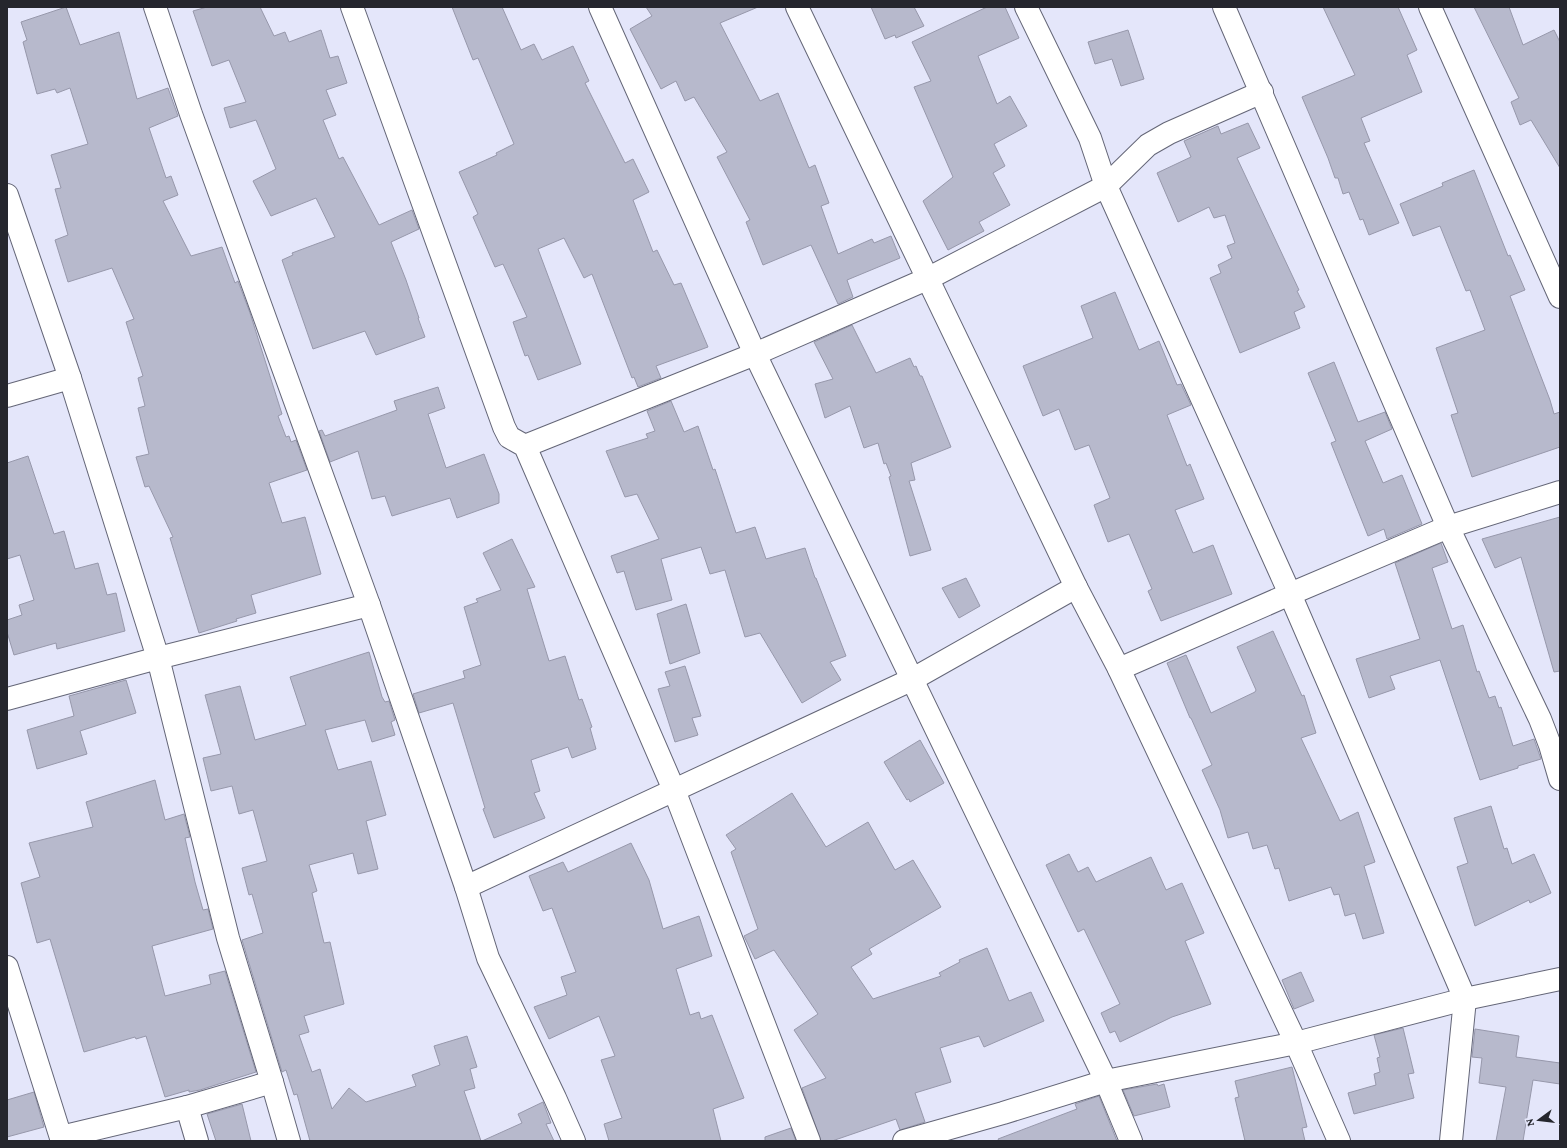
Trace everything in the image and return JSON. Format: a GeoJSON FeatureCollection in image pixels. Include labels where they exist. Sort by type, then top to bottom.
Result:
{"type":"FeatureCollection","features":[{"type":"Feature","properties":{"kind":"street"},"geometry":{"type":"LineString","coordinates":[[155,7],[191,114],[369,605],[466,887],[488,958],[574,1141]]}},
{"type":"Feature","properties":{"kind":"street"},"geometry":{"type":"LineString","coordinates":[[352,7],[504,426],[509,437],[525,446],[674,790],[809,1141]]}},
{"type":"Feature","properties":{"kind":"street"},"geometry":{"type":"LineString","coordinates":[[600,7],[755,354],[1106,1081],[1131,1141]]}},
{"type":"Feature","properties":{"kind":"street"},"geometry":{"type":"LineString","coordinates":[[797,7],[1076,587],[1119,669],[1296,1043],[1339,1141]]}},
{"type":"Feature","properties":{"kind":"street"},"geometry":{"type":"LineString","coordinates":[[1026,7],[1090,138],[1106,186],[1290,594],[1465,999],[1451,1141]]}},
{"type":"Feature","properties":{"kind":"street"},"geometry":{"type":"LineString","coordinates":[[1224,7],[1262,92],[1448,527],[1540,719],[1550,745],[1560,779]]}},
{"type":"Feature","properties":{"kind":"street"},"geometry":{"type":"LineString","coordinates":[[1430,7],[1560,297]]}},
{"type":"Feature","properties":{"kind":"street"},"geometry":{"type":"LineString","coordinates":[[525,446],[755,354],[927,279],[1106,186],[1148,145],[1169,133],[1262,92]]}},
{"type":"Feature","properties":{"kind":"street"},"geometry":{"type":"LineString","coordinates":[[7,194],[70,378],[158,658],[228,938],[289,1141]]}},
{"type":"Feature","properties":{"kind":"street"},"geometry":{"type":"LineString","coordinates":[[7,396],[70,378]]}},
{"type":"Feature","properties":{"kind":"street"},"geometry":{"type":"LineString","coordinates":[[1119,669],[1448,527],[1560,492]]}},
{"type":"Feature","properties":{"kind":"street"},"geometry":{"type":"LineString","coordinates":[[466,887],[913,679],[1076,587]]}},
{"type":"Feature","properties":{"kind":"street"},"geometry":{"type":"LineString","coordinates":[[7,699],[158,658],[369,605]]}},
{"type":"Feature","properties":{"kind":"street"},"geometry":{"type":"LineString","coordinates":[[7,967],[61,1139],[187,1107],[272,1082]]}},
{"type":"Feature","properties":{"kind":"street"},"geometry":{"type":"LineString","coordinates":[[904,1141],[945,1135],[1003,1113],[1106,1081],[1296,1043],[1465,999],[1560,979]]}},
{"type":"Feature","properties":{"kind":"street"},"geometry":{"type":"LineString","coordinates":[[187,1107],[197,1141]]}},
{"type":"Feature","properties":{"kind":"building"},"geometry":{"type":"Polygon","coordinates":[[[66,7],[80,45],[119,32],[137,99],[168,88],[178,116],[149,128],[166,178],[171,176],[178,195],[163,201],[191,256],[222,247],[235,283],[238,281],[250,313],[282,414],[278,416],[286,437],[289,436],[291,442],[296,440],[307,470],[269,483],[282,523],[305,517],[321,574],[251,595],[256,613],[236,619],[237,621],[199,633],[170,538],[173,537],[149,486],[145,487],[136,457],[149,454],[138,408],[145,406],[138,378],[143,376],[126,322],[134,319],[112,268],[68,282],[55,240],[68,235],[55,189],[61,188],[51,155],[88,144],[70,88],[57,93],[55,89],[37,94],[23,42],[27,40],[21,22],[66,7]]]}},
{"type":"Feature","properties":{"kind":"building"},"geometry":{"type":"Polygon","coordinates":[[[207,7],[260,7],[274,36],[285,32],[289,42],[321,30],[330,58],[338,56],[347,83],[326,90],[336,115],[323,120],[339,159],[343,157],[379,225],[412,210],[419,229],[391,242],[406,280],[425,337],[376,355],[365,331],[313,349],[282,260],[293,255],[292,253],[335,237],[316,198],[271,216],[253,181],[276,169],[256,120],[230,128],[224,108],[246,102],[229,60],[212,66],[193,11],[207,7]]]}},
{"type":"Feature","properties":{"kind":"building"},"geometry":{"type":"Polygon","coordinates":[[[452,7],[502,7],[521,50],[534,44],[542,60],[573,46],[589,81],[585,83],[625,163],[633,159],[649,192],[633,200],[653,252],[657,250],[674,285],[681,283],[708,347],[656,366],[661,378],[638,387],[634,377],[632,378],[592,274],[584,278],[564,238],[538,249],[581,364],[538,380],[528,355],[525,356],[513,322],[527,317],[503,264],[495,267],[473,217],[478,214],[459,172],[497,155],[496,153],[514,144],[478,58],[473,60],[452,7]]]}},
{"type":"Feature","properties":{"kind":"building"},"geometry":{"type":"Polygon","coordinates":[[[646,7],[758,7],[720,23],[760,101],[778,93],[809,168],[815,165],[829,203],[821,206],[838,254],[872,239],[874,243],[891,236],[900,258],[847,280],[853,297],[838,304],[811,245],[763,265],[746,222],[750,220],[717,157],[727,152],[694,97],[685,101],[676,81],[661,89],[630,29],[652,16],[646,7]]]}},
{"type":"Feature","properties":{"kind":"building"},"geometry":{"type":"Polygon","coordinates":[[[871,7],[914,7],[924,26],[896,38],[895,35],[885,39],[871,7]]]}},
{"type":"Feature","properties":{"kind":"building"},"geometry":{"type":"Polygon","coordinates":[[[987,7],[1005,7],[1019,38],[978,56],[997,104],[1010,96],[1027,126],[994,144],[1005,166],[993,173],[1010,205],[979,222],[984,231],[948,250],[923,201],[953,177],[914,87],[931,81],[912,42],[987,7]]]}},
{"type":"Feature","properties":{"kind":"building"},"geometry":{"type":"Polygon","coordinates":[[[1323,7],[1398,7],[1417,50],[1407,55],[1422,92],[1361,118],[1370,141],[1364,143],[1399,223],[1369,235],[1363,219],[1360,220],[1349,192],[1343,194],[1338,178],[1335,178],[1302,97],[1355,75],[1323,7]]]}},
{"type":"Feature","properties":{"kind":"building"},"geometry":{"type":"Polygon","coordinates":[[[1474,7],[1509,7],[1523,45],[1554,30],[1560,42],[1560,168],[1531,120],[1520,125],[1511,102],[1519,98],[1474,7]]]}},
{"type":"Feature","properties":{"kind":"building"},"geometry":{"type":"Polygon","coordinates":[[[1128,30],[1144,79],[1121,86],[1112,59],[1095,64],[1088,42],[1128,30]]]}},
{"type":"Feature","properties":{"kind":"building"},"geometry":{"type":"Polygon","coordinates":[[[1248,123],[1260,148],[1237,158],[1299,290],[1297,291],[1305,307],[1294,312],[1300,328],[1240,353],[1210,278],[1221,273],[1218,265],[1232,258],[1227,246],[1235,243],[1225,215],[1214,218],[1209,207],[1178,222],[1157,173],[1191,157],[1184,141],[1218,126],[1221,134],[1248,123]]]}},
{"type":"Feature","properties":{"kind":"building"},"geometry":{"type":"Polygon","coordinates":[[[1474,170],[1508,256],[1510,255],[1525,290],[1510,296],[1554,414],[1560,412],[1560,447],[1472,477],[1451,415],[1458,413],[1436,348],[1485,330],[1470,290],[1466,291],[1440,226],[1413,236],[1400,204],[1443,186],[1442,183],[1474,170]]]}},
{"type":"Feature","properties":{"kind":"building"},"geometry":{"type":"Polygon","coordinates":[[[1115,292],[1139,350],[1159,341],[1177,385],[1181,384],[1191,405],[1167,415],[1187,466],[1190,464],[1204,499],[1175,510],[1193,553],[1213,545],[1232,594],[1161,621],[1148,591],[1152,589],[1129,534],[1108,542],[1094,505],[1110,498],[1089,445],[1075,450],[1059,409],[1043,416],[1023,366],[1093,338],[1081,306],[1115,292]]]}},
{"type":"Feature","properties":{"kind":"building"},"geometry":{"type":"Polygon","coordinates":[[[852,325],[876,373],[910,358],[914,367],[916,366],[920,376],[922,376],[951,447],[911,463],[915,480],[909,481],[931,550],[910,556],[889,477],[891,476],[886,463],[884,464],[878,443],[864,448],[850,406],[825,418],[815,384],[833,379],[814,342],[852,325]]]}},
{"type":"Feature","properties":{"kind":"building"},"geometry":{"type":"Polygon","coordinates":[[[1334,362],[1358,422],[1385,412],[1392,429],[1365,441],[1383,483],[1402,475],[1422,524],[1387,539],[1384,529],[1368,536],[1331,443],[1336,441],[1308,373],[1334,362]]]}},
{"type":"Feature","properties":{"kind":"building"},"geometry":{"type":"Polygon","coordinates":[[[438,387],[445,408],[428,414],[446,468],[484,454],[499,494],[499,503],[457,518],[450,498],[392,516],[385,496],[372,499],[358,451],[330,462],[319,431],[322,430],[325,436],[397,410],[394,401],[438,387]]]}},
{"type":"Feature","properties":{"kind":"building"},"geometry":{"type":"Polygon","coordinates":[[[671,401],[684,432],[698,426],[713,470],[715,469],[736,533],[755,527],[766,559],[805,548],[815,578],[846,656],[830,662],[841,680],[802,703],[760,633],[745,637],[725,570],[710,574],[701,547],[661,559],[672,600],[636,610],[624,571],[617,573],[611,556],[659,539],[637,494],[625,497],[606,451],[648,438],[646,434],[655,431],[647,411],[671,401]]]}},
{"type":"Feature","properties":{"kind":"building"},"geometry":{"type":"Polygon","coordinates":[[[28,456],[54,534],[64,531],[75,569],[98,563],[107,595],[116,593],[125,631],[57,649],[56,643],[14,655],[7,632],[7,620],[22,615],[19,605],[34,600],[20,555],[7,559],[7,463],[28,456]]]}},
{"type":"Feature","properties":{"kind":"building"},"geometry":{"type":"Polygon","coordinates":[[[1560,517],[1560,671],[1554,672],[1521,557],[1495,568],[1482,539],[1560,517]]]}},
{"type":"Feature","properties":{"kind":"building"},"geometry":{"type":"Polygon","coordinates":[[[512,539],[535,587],[527,589],[549,661],[565,656],[579,700],[582,699],[592,727],[590,728],[596,749],[572,758],[568,747],[531,760],[540,791],[534,793],[545,818],[494,838],[483,809],[485,808],[453,703],[419,713],[413,694],[465,678],[463,671],[481,665],[464,607],[478,602],[476,599],[501,590],[483,553],[512,539]]]}},
{"type":"Feature","properties":{"kind":"building"},"geometry":{"type":"Polygon","coordinates":[[[1441,543],[1448,562],[1432,568],[1452,629],[1463,625],[1477,672],[1479,671],[1489,698],[1495,696],[1499,708],[1501,707],[1513,746],[1534,739],[1541,759],[1480,780],[1440,660],[1390,676],[1395,689],[1369,698],[1356,659],[1420,639],[1395,563],[1441,543]]]}},
{"type":"Feature","properties":{"kind":"building"},"geometry":{"type":"Polygon","coordinates":[[[966,578],[980,606],[959,618],[942,588],[966,578]]]}},
{"type":"Feature","properties":{"kind":"building"},"geometry":{"type":"Polygon","coordinates":[[[686,604],[700,653],[670,664],[657,614],[686,604]]]}},
{"type":"Feature","properties":{"kind":"building"},"geometry":{"type":"Polygon","coordinates":[[[1273,631],[1302,696],[1304,695],[1316,733],[1301,738],[1340,821],[1358,812],[1375,862],[1364,866],[1384,933],[1363,939],[1355,913],[1345,916],[1339,894],[1334,895],[1331,887],[1289,901],[1279,868],[1275,869],[1267,845],[1253,849],[1248,832],[1228,838],[1220,810],[1202,770],[1212,765],[1167,663],[1186,655],[1211,713],[1255,692],[1256,690],[1237,647],[1273,631]]]}},
{"type":"Feature","properties":{"kind":"building"},"geometry":{"type":"Polygon","coordinates":[[[369,652],[382,697],[385,702],[389,701],[395,720],[391,722],[395,735],[372,742],[365,720],[325,730],[338,770],[371,761],[386,815],[366,821],[378,869],[358,874],[353,853],[309,865],[317,891],[312,893],[324,943],[330,942],[344,1004],[304,1016],[309,1032],[299,1035],[312,1072],[320,1069],[332,1109],[349,1088],[366,1102],[416,1086],[412,1075],[440,1065],[434,1046],[467,1036],[477,1067],[470,1069],[475,1088],[464,1091],[481,1141],[310,1141],[297,1094],[294,1095],[286,1070],[282,1072],[242,940],[263,933],[252,894],[249,895],[242,868],[267,861],[253,810],[239,814],[232,786],[211,791],[203,758],[221,754],[205,695],[240,686],[255,740],[306,725],[290,677],[369,652]]]}},
{"type":"Feature","properties":{"kind":"building"},"geometry":{"type":"Polygon","coordinates":[[[685,666],[701,716],[692,718],[698,735],[675,742],[658,689],[670,686],[665,672],[685,666]]]}},
{"type":"Feature","properties":{"kind":"building"},"geometry":{"type":"Polygon","coordinates":[[[126,680],[136,713],[80,731],[87,754],[37,769],[27,730],[74,716],[69,696],[126,680]]]}},
{"type":"Feature","properties":{"kind":"building"},"geometry":{"type":"Polygon","coordinates":[[[920,740],[944,783],[910,802],[909,799],[907,800],[884,762],[920,740]]]}},
{"type":"Feature","properties":{"kind":"building"},"geometry":{"type":"Polygon","coordinates":[[[155,780],[165,820],[184,814],[190,837],[185,838],[195,882],[203,910],[208,909],[213,929],[152,946],[165,996],[211,984],[209,975],[225,971],[256,1072],[200,1090],[189,1092],[189,1090],[165,1097],[146,1036],[136,1039],[135,1037],[84,1052],[50,939],[37,943],[21,883],[40,877],[29,843],[93,827],[86,802],[155,780]]]}},
{"type":"Feature","properties":{"kind":"building"},"geometry":{"type":"Polygon","coordinates":[[[792,793],[826,847],[868,822],[895,870],[913,860],[941,907],[869,949],[872,954],[851,967],[873,999],[941,976],[939,973],[960,962],[959,960],[987,948],[1009,1001],[1031,992],[1044,1021],[984,1047],[979,1036],[940,1048],[951,1082],[915,1093],[925,1122],[900,1130],[896,1119],[832,1141],[821,1141],[802,1088],[826,1078],[794,1030],[818,1014],[774,950],[755,959],[744,936],[758,929],[731,852],[736,849],[726,835],[792,793]]]}},
{"type":"Feature","properties":{"kind":"building"},"geometry":{"type":"Polygon","coordinates":[[[1491,806],[1504,849],[1507,848],[1512,864],[1534,854],[1551,893],[1530,903],[1529,900],[1475,926],[1457,867],[1468,863],[1454,818],[1491,806]]]}},
{"type":"Feature","properties":{"kind":"building"},"geometry":{"type":"Polygon","coordinates":[[[631,843],[649,880],[663,929],[699,916],[712,956],[676,969],[690,1015],[699,1012],[701,1019],[712,1015],[744,1098],[713,1109],[721,1141],[609,1141],[604,1124],[622,1118],[601,1060],[615,1056],[599,1016],[549,1039],[534,1007],[567,995],[561,977],[576,972],[552,908],[543,911],[529,876],[563,862],[568,872],[631,843]]]}},
{"type":"Feature","properties":{"kind":"building"},"geometry":{"type":"Polygon","coordinates":[[[1069,854],[1078,872],[1088,867],[1096,882],[1151,857],[1166,890],[1182,883],[1204,933],[1185,941],[1211,1004],[1172,1017],[1120,1042],[1115,1031],[1110,1033],[1101,1013],[1120,1004],[1084,929],[1078,932],[1046,865],[1069,854]]]}},
{"type":"Feature","properties":{"kind":"building"},"geometry":{"type":"Polygon","coordinates":[[[1301,972],[1314,1001],[1294,1009],[1282,980],[1301,972]]]}},
{"type":"Feature","properties":{"kind":"building"},"geometry":{"type":"Polygon","coordinates":[[[1403,1028],[1414,1073],[1408,1074],[1414,1098],[1354,1114],[1348,1093],[1376,1085],[1374,1074],[1380,1072],[1377,1058],[1380,1057],[1374,1035],[1403,1028]]]}},
{"type":"Feature","properties":{"kind":"building"},"geometry":{"type":"Polygon","coordinates":[[[1475,1029],[1519,1036],[1516,1057],[1560,1063],[1560,1084],[1533,1080],[1523,1141],[1496,1141],[1506,1087],[1479,1083],[1482,1058],[1472,1057],[1475,1029]]]}},
{"type":"Feature","properties":{"kind":"building"},"geometry":{"type":"Polygon","coordinates":[[[1292,1067],[1307,1127],[1302,1128],[1305,1141],[1245,1141],[1235,1098],[1239,1097],[1235,1081],[1292,1067]]]}},
{"type":"Feature","properties":{"kind":"building"},"geometry":{"type":"Polygon","coordinates":[[[1157,1084],[1158,1086],[1164,1084],[1170,1107],[1134,1116],[1123,1090],[1157,1084]]]}},
{"type":"Feature","properties":{"kind":"building"},"geometry":{"type":"Polygon","coordinates":[[[34,1092],[44,1127],[7,1137],[7,1100],[34,1092]]]}},
{"type":"Feature","properties":{"kind":"building"},"geometry":{"type":"Polygon","coordinates":[[[1099,1096],[1117,1141],[999,1141],[998,1139],[1077,1109],[1075,1104],[1099,1096]]]}},
{"type":"Feature","properties":{"kind":"building"},"geometry":{"type":"Polygon","coordinates":[[[543,1102],[551,1123],[546,1124],[554,1141],[482,1141],[522,1123],[518,1114],[543,1102]]]}},
{"type":"Feature","properties":{"kind":"building"},"geometry":{"type":"Polygon","coordinates":[[[242,1104],[251,1141],[216,1141],[207,1114],[242,1104]]]}},
{"type":"Feature","properties":{"kind":"building"},"geometry":{"type":"Polygon","coordinates":[[[791,1128],[796,1141],[765,1141],[765,1137],[791,1128]]]}}]}
